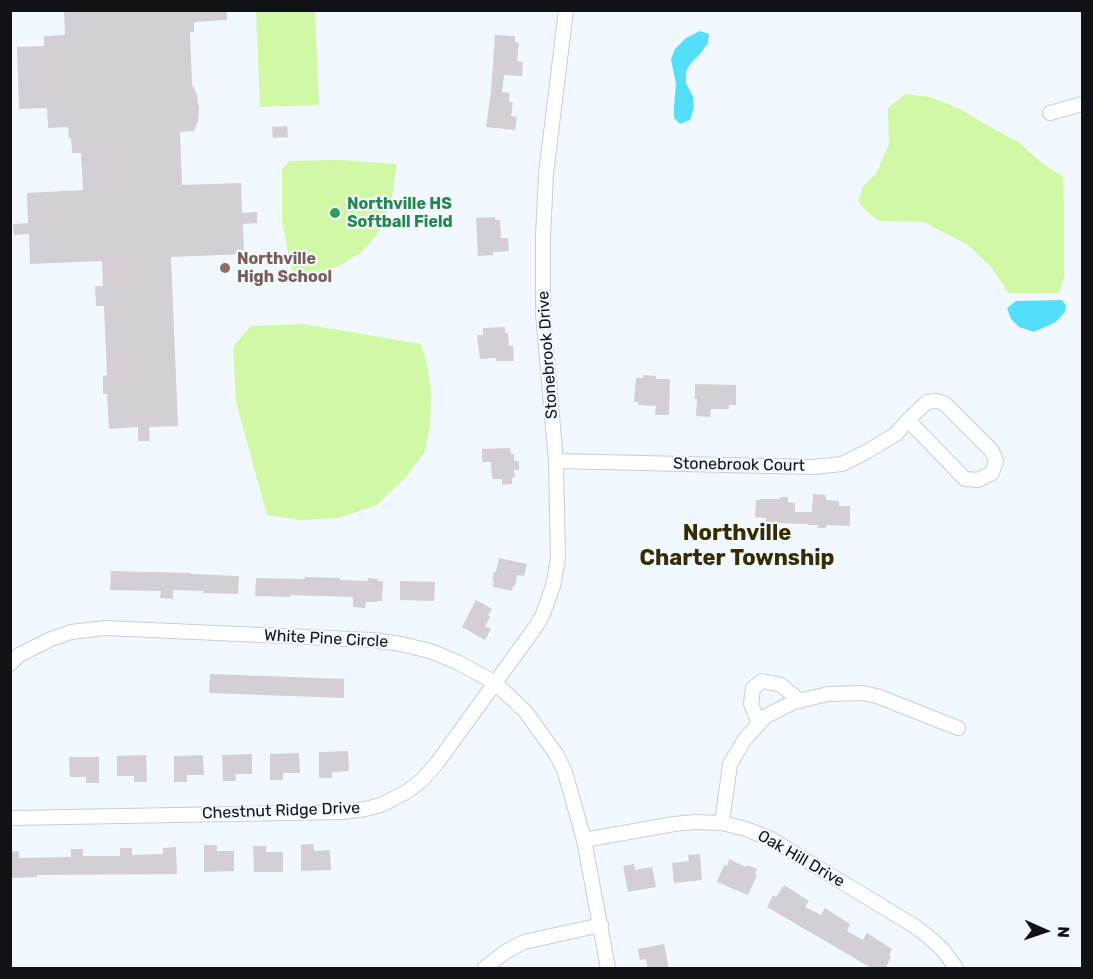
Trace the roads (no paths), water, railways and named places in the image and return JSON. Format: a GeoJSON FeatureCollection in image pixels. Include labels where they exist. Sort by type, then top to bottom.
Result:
{"type":"FeatureCollection","features":[{"type":"Feature","properties":{"kind":"street","name":"Stonebrook Drive"},"geometry":{"type":"LineString","coordinates":[[494,682],[543,614],[553,586],[558,558],[556,461],[543,314],[543,237],[546,174],[566,10]]}},
{"type":"Feature","properties":{"kind":"street"},"geometry":{"type":"LineString","coordinates":[[1050,113],[1083,104]]}},
{"type":"Feature","properties":{"kind":"street","name":"Stonebrook Court"},"geometry":{"type":"LineString","coordinates":[[556,461],[813,467],[842,464],[896,434],[908,420],[927,402],[936,401],[944,403],[992,451],[996,461],[992,473],[978,480],[965,478],[908,420]]}},
{"type":"Feature","properties":{"kind":"street","name":"White Pine Circle"},"geometry":{"type":"LineString","coordinates":[[13,656],[70,632],[96,628],[373,640],[430,651],[457,662],[494,682],[525,711],[556,754],[565,772],[584,840],[608,969]]}},
{"type":"Feature","properties":{"kind":"street"},"geometry":{"type":"LineString","coordinates":[[759,724],[751,704],[753,688],[762,681],[781,685],[800,700]]}},
{"type":"Feature","properties":{"kind":"street","name":"Chestnut Ridge Drive"},"geometry":{"type":"LineString","coordinates":[[10,818],[344,812],[381,805],[408,791],[422,780],[437,763],[494,682]]}},
{"type":"Feature","properties":{"kind":"street"},"geometry":{"type":"LineString","coordinates":[[722,823],[730,764],[745,739],[766,716],[800,700],[828,694],[863,693],[877,696],[958,728]]}},
{"type":"Feature","properties":{"kind":"street","name":"Oak Hill Drive"},"geometry":{"type":"LineString","coordinates":[[584,840],[674,824],[722,823],[746,829],[771,839],[916,927],[943,950],[956,969]]}},
{"type":"Feature","properties":{"kind":"street"},"geometry":{"type":"LineString","coordinates":[[485,969],[505,952],[524,942],[601,925]]}},
{"type":"Feature","properties":{"kind":"water"},"geometry":{"type":"Polygon","coordinates":[[[700,31],[709,34],[708,43],[686,71],[686,83],[693,97],[694,108],[690,120],[680,124],[674,118],[676,84],[671,59],[675,49],[686,38],[700,31]]]}},
{"type":"Feature","properties":{"kind":"water"},"geometry":{"type":"Polygon","coordinates":[[[1062,300],[1066,305],[1065,312],[1056,322],[1034,332],[1019,327],[1011,319],[1007,308],[1016,301],[1062,300]]]}},
{"type":"Feature","properties":{"kind":"place","name":"Northville HS Softball Field"},"geometry":{"type":"Point","coordinates":[335,213]}},
{"type":"Feature","properties":{"kind":"place","name":"Northville High School"},"geometry":{"type":"Point","coordinates":[225,268]}},
{"type":"Feature","properties":{"kind":"district","name":"Northville Charter Township"},"geometry":{"type":"Point","coordinates":[737,546]}}]}
